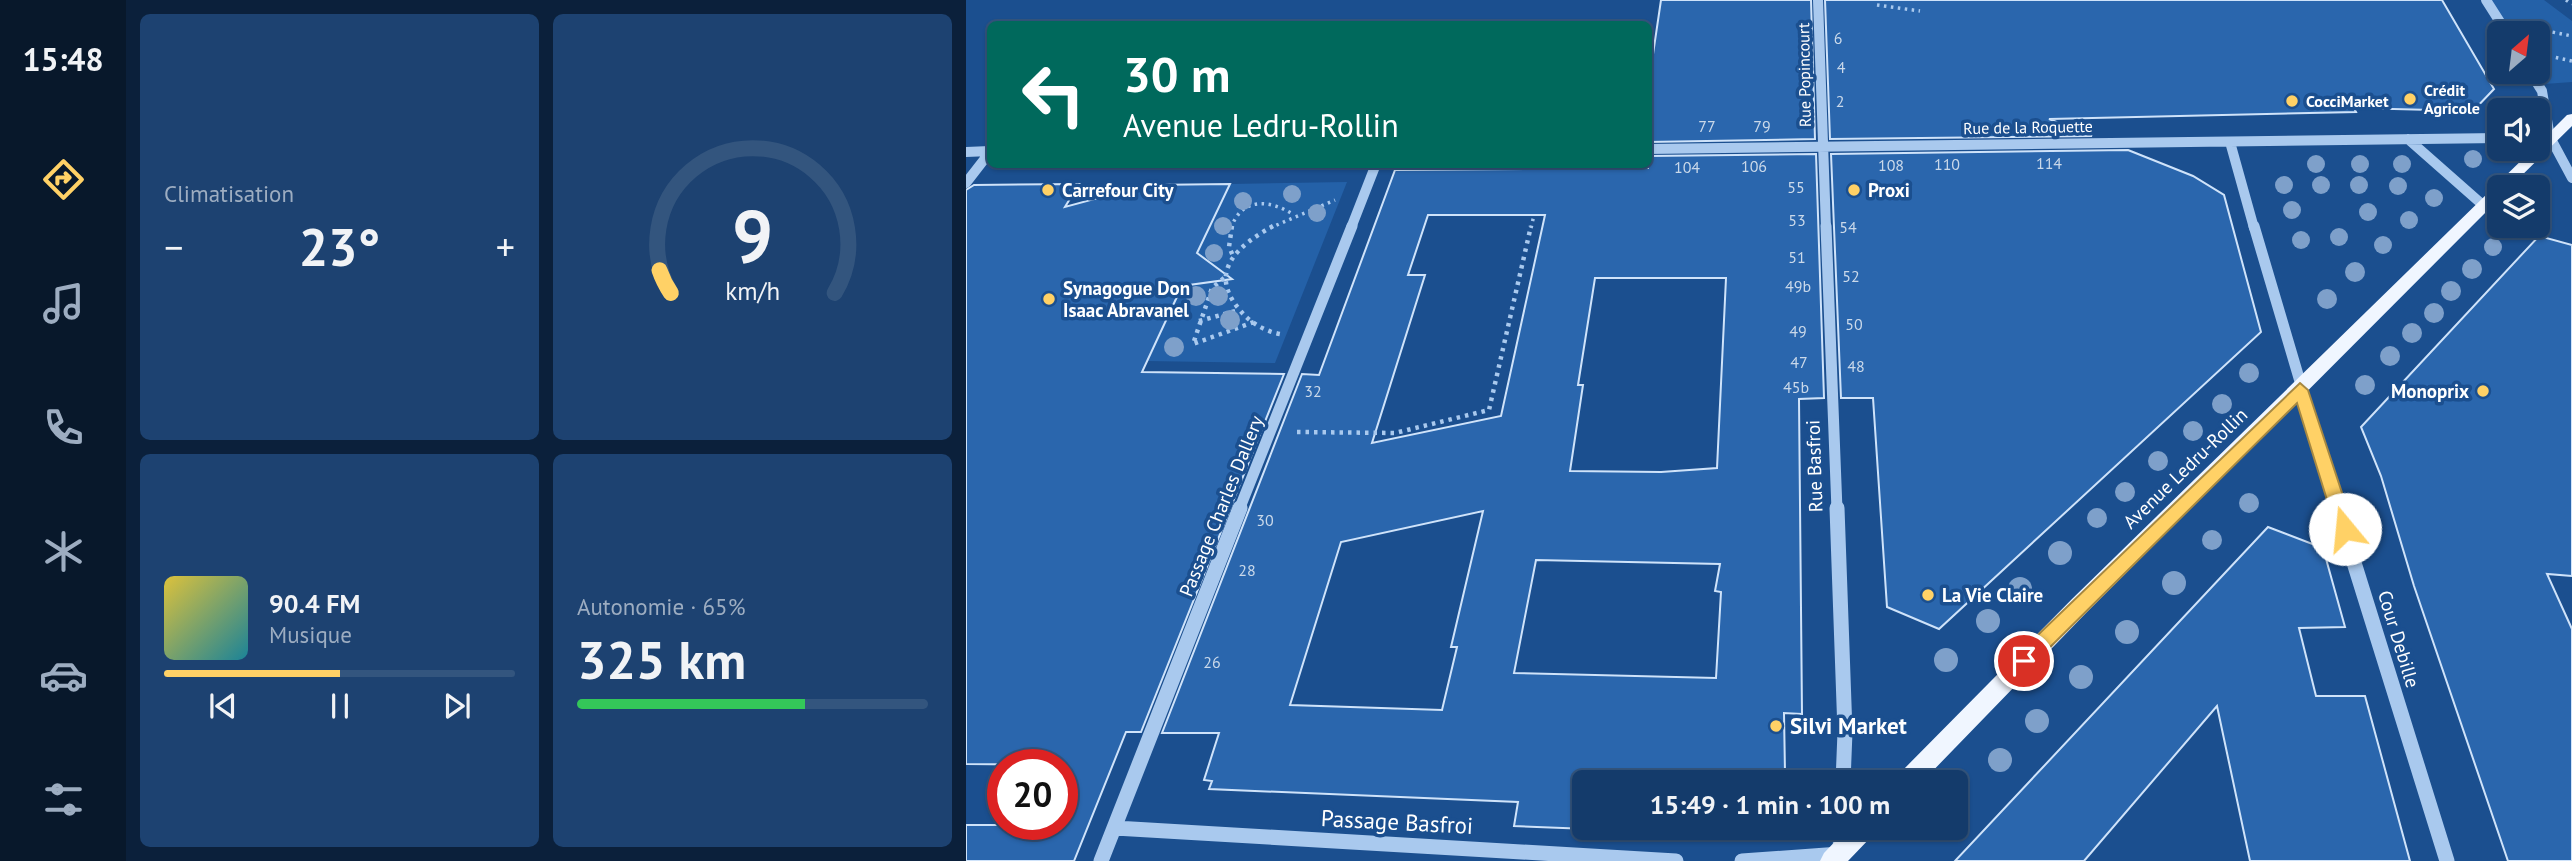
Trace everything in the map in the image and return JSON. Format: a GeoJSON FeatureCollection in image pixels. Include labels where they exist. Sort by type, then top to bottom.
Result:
{"type":"FeatureCollection","features":[{"type":"Feature","properties":{"kind":"main road"},"geometry":{"type":"LineString","coordinates":[[2550,133],[2572,118]]}},
{"type":"Feature","properties":{"kind":"main road","name":"Avenue Ledru-Rollin"},"geometry":{"type":"LineString","coordinates":[[2512,175],[2524,161]]}},
{"type":"Feature","properties":{"kind":"main road","name":"Avenue Ledru-Rollin"},"geometry":{"type":"LineString","coordinates":[[1919,770],[2070,615],[2487,203]]}},
{"type":"Feature","properties":{"kind":"main road"},"geometry":{"type":"LineString","coordinates":[[1838,859],[1854,840]]}},
{"type":"Feature","properties":{"kind":"street","name":"Rue Popincourt"},"geometry":{"type":"LineString","coordinates":[[1818,0],[1821,148]]}},
{"type":"Feature","properties":{"kind":"street"},"geometry":{"type":"LineString","coordinates":[[2486,0],[2500,21]]}},
{"type":"Feature","properties":{"kind":"street","name":"Rue de la Roquette"},"geometry":{"type":"LineString","coordinates":[[1652,149],[2487,138]]}},
{"type":"Feature","properties":{"kind":"street"},"geometry":{"type":"LineString","coordinates":[[2408,139],[2484,206]]}},
{"type":"Feature","properties":{"kind":"street","name":"Cour Debille"},"geometry":{"type":"LineString","coordinates":[[2230,142],[2300,390],[2447,861]]}},
{"type":"Feature","properties":{"kind":"street"},"geometry":{"type":"LineString","coordinates":[[2550,146],[2572,178]]}},
{"type":"Feature","properties":{"kind":"street","name":"Rue Basfroi"},"geometry":{"type":"LineString","coordinates":[[1821,148],[1845,719],[1843,770]]}},
{"type":"Feature","properties":{"kind":"street"},"geometry":{"type":"LineString","coordinates":[[966,152],[987,152]]}},
{"type":"Feature","properties":{"kind":"street"},"geometry":{"type":"LineString","coordinates":[[966,183],[987,156]]}},
{"type":"Feature","properties":{"kind":"street","name":"Passage Charles Dallery"},"geometry":{"type":"LineString","coordinates":[[1101,861],[1374,168]]}},
{"type":"Feature","properties":{"kind":"street","name":"Passage Basfroi"},"geometry":{"type":"LineString","coordinates":[[1115,828],[1676,861]]}},
{"type":"Feature","properties":{"kind":"street"},"geometry":{"type":"LineString","coordinates":[[1742,861],[1838,859],[1840,840]]}},
{"type":"Feature","properties":{"kind":"path"},"geometry":{"type":"LineString","coordinates":[[2566,0],[2572,4]]}},
{"type":"Feature","properties":{"kind":"path"},"geometry":{"type":"LineString","coordinates":[[1877,5],[1920,11]]}},
{"type":"Feature","properties":{"kind":"path"},"geometry":{"type":"LineString","coordinates":[[2550,32],[2572,36]]}},
{"type":"Feature","properties":{"kind":"path"},"geometry":{"type":"LineString","coordinates":[[2550,56],[2572,61]]}},
{"type":"Feature","properties":{"kind":"path"},"geometry":{"type":"LineString","coordinates":[[1254,322],[1193,344],[1212,288],[1224,278],[1234,258],[1267,230],[1294,215],[1341,198]]}},
{"type":"Feature","properties":{"kind":"path"},"geometry":{"type":"LineString","coordinates":[[1234,258],[1228,237],[1250,204],[1264,199],[1274,201],[1294,215]]}},
{"type":"Feature","properties":{"kind":"path"},"geometry":{"type":"LineString","coordinates":[[1297,432],[1395,433],[1489,410],[1534,215]]}},
{"type":"Feature","properties":{"kind":"path"},"geometry":{"type":"LineString","coordinates":[[1224,278],[1230,296],[1239,310],[1254,322],[1277,334],[1309,334]]}},
{"type":"Feature","properties":{"kind":"path"},"geometry":{"type":"LineString","coordinates":[[1199,321],[1239,310]]}},
{"type":"Feature","properties":{"kind":"shaded area"},"geometry":{"type":"Polygon","coordinates":[[[2491,0],[2544,0],[2572,21],[2572,82],[2550,84],[2550,21],[2504,21],[2491,0]]]}},
{"type":"Feature","properties":{"kind":"shaded area"},"geometry":{"type":"Polygon","coordinates":[[[1347,182],[1275,363],[1147,361],[1230,184],[1347,182]]]}},
{"type":"Feature","properties":{"kind":"building"},"geometry":{"type":"Polygon","coordinates":[[[1661,0],[1811,0],[1815,139],[1652,142],[1652,61],[1661,0]]]}},
{"type":"Feature","properties":{"kind":"building"},"geometry":{"type":"Polygon","coordinates":[[[1825,0],[2442,0],[2487,77],[2487,84],[2491,84],[2494,89],[2473,111],[2354,108],[2356,112],[2049,119],[2092,136],[1830,139],[1825,0]]]}},
{"type":"Feature","properties":{"kind":"building"},"geometry":{"type":"Polygon","coordinates":[[[2128,150],[2193,176],[2224,195],[2261,332],[1939,629],[1887,607],[1873,398],[1841,398],[1831,154],[2128,150]]]}},
{"type":"Feature","properties":{"kind":"building"},"geometry":{"type":"Polygon","coordinates":[[[1816,154],[1824,398],[1799,399],[1802,714],[1784,713],[1785,770],[1572,770],[1572,828],[1514,826],[1518,802],[1209,789],[1212,781],[1204,780],[1219,733],[1162,733],[1302,374],[1319,375],[1395,170],[1652,168],[1652,156],[1816,154]],[[1428,215],[1408,275],[1425,275],[1372,443],[1501,416],[1545,215],[1428,215]],[[1595,278],[1578,385],[1583,385],[1570,471],[1661,472],[1717,468],[1726,278],[1595,278]],[[1483,511],[1341,542],[1290,705],[1442,710],[1457,647],[1451,647],[1483,511]],[[1536,560],[1514,673],[1716,678],[1721,592],[1715,591],[1720,564],[1536,560]]]}},
{"type":"Feature","properties":{"kind":"building"},"geometry":{"type":"Polygon","coordinates":[[[1079,184],[1065,207],[1146,185],[1230,184],[1197,253],[1232,279],[1182,286],[1142,372],[1284,374],[1141,732],[1126,732],[1074,861],[966,861],[966,825],[987,825],[987,840],[1078,840],[1078,749],[987,749],[987,764],[966,764],[966,190],[974,185],[1079,184]]]}},
{"type":"Feature","properties":{"kind":"building"},"geometry":{"type":"Polygon","coordinates":[[[2537,238],[2572,245],[2572,576],[2547,574],[2572,629],[2572,861],[2508,861],[2414,586],[2381,476],[2361,427],[2537,238]]]}},
{"type":"Feature","properties":{"kind":"building"},"geometry":{"type":"Polygon","coordinates":[[[2268,527],[2323,548],[2345,627],[2299,628],[2316,696],[2365,696],[2410,861],[2250,861],[2217,706],[2084,861],[1955,861],[2268,527]]]}},
{"type":"Feature","properties":{"kind":"place","name":"Crédit Agricole"},"geometry":{"type":"Point","coordinates":[2410,99]}},
{"type":"Feature","properties":{"kind":"place","name":"CocciMarket"},"geometry":{"type":"Point","coordinates":[2292,101]}},
{"type":"Feature","properties":{"kind":"place","name":"Carrefour City"},"geometry":{"type":"Point","coordinates":[1048,190]}},
{"type":"Feature","properties":{"kind":"place","name":"Proxi"},"geometry":{"type":"Point","coordinates":[1854,190]}},
{"type":"Feature","properties":{"kind":"place","name":"Synagogue Don Isaac Abravanel"},"geometry":{"type":"Point","coordinates":[1049,299]}},
{"type":"Feature","properties":{"kind":"place","name":"Monoprix"},"geometry":{"type":"Point","coordinates":[2483,391]}},
{"type":"Feature","properties":{"kind":"place","name":"La Vie Claire"},"geometry":{"type":"Point","coordinates":[1928,595]}},
{"type":"Feature","properties":{"kind":"place","name":"Silvi Market"},"geometry":{"type":"Point","coordinates":[1776,726]}},
{"type":"Feature","properties":{"kind":"route"},"geometry":{"type":"LineString","coordinates":[[2024,661],[2300,390],[2345,529]]}}]}
